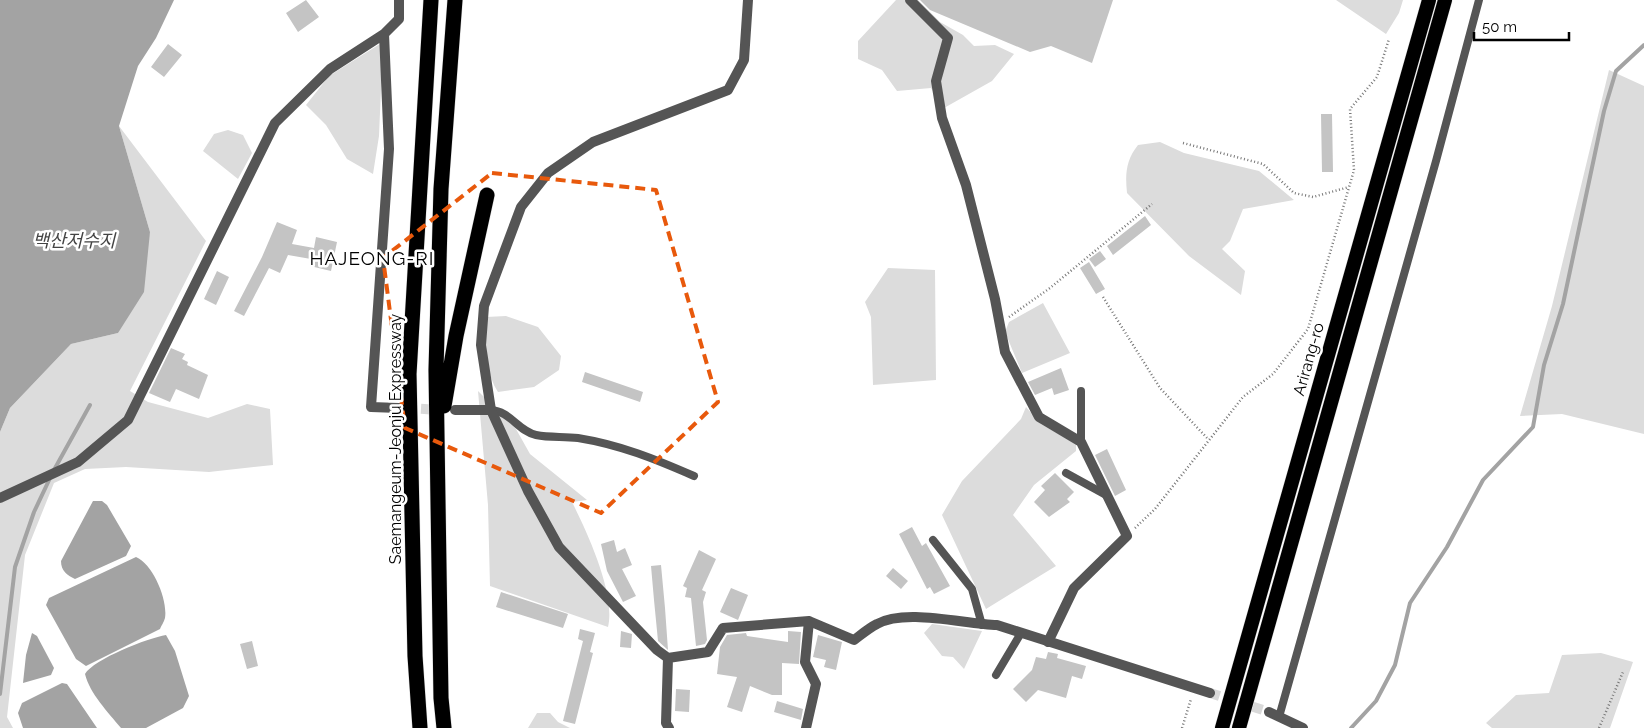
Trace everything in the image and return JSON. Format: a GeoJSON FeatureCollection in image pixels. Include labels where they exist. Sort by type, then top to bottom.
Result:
{"type":"FeatureCollection","features":[{"type":"Feature","properties":{"kind":"highway","name":"Saemangeum-Jeonju Expressway"},"geometry":{"type":"LineString","coordinates":[[420,728],[414,656],[409,374],[431,0]]}},
{"type":"Feature","properties":{"kind":"highway"},"geometry":{"type":"LineString","coordinates":[[444,728],[441,689],[436,370],[441,190],[454,0]]}},
{"type":"Feature","properties":{"kind":"highway","name":"Arirang-ro"},"geometry":{"type":"LineString","coordinates":[[1222,728],[1429,0]]}},
{"type":"Feature","properties":{"kind":"highway","name":"Arirang-ro"},"geometry":{"type":"LineString","coordinates":[[1239,728],[1445,0]]}},
{"type":"Feature","properties":{"kind":"highway"},"geometry":{"type":"LineString","coordinates":[[437,445],[456,336],[487,195]]}},
{"type":"Feature","properties":{"kind":"street"},"geometry":{"type":"LineString","coordinates":[[0,498],[78,462],[128,420],[275,123],[330,69],[384,34],[398,19],[399,0]]}},
{"type":"Feature","properties":{"kind":"street"},"geometry":{"type":"LineString","coordinates":[[748,0],[744,60],[728,90],[593,142],[548,173],[521,207],[484,306],[481,346],[491,410],[528,491],[559,547],[657,650],[668,658],[708,652],[723,628],[809,622],[854,640],[878,623],[910,616],[997,626],[1210,693]]}},
{"type":"Feature","properties":{"kind":"street"},"geometry":{"type":"LineString","coordinates":[[910,0],[948,38],[936,81],[942,118],[966,185],[1005,352],[1039,417],[1080,442],[1127,536],[1074,588],[1048,642]]}},
{"type":"Feature","properties":{"kind":"street"},"geometry":{"type":"LineString","coordinates":[[384,34],[390,149],[371,407],[399,408]]}},
{"type":"Feature","properties":{"kind":"street"},"geometry":{"type":"LineString","coordinates":[[455,410],[491,410]]}},
{"type":"Feature","properties":{"kind":"street"},"geometry":{"type":"LineString","coordinates":[[806,728],[816,684],[805,662],[809,622]]}},
{"type":"Feature","properties":{"kind":"street"},"geometry":{"type":"LineString","coordinates":[[668,658],[666,723],[669,728]]}},
{"type":"Feature","properties":{"kind":"street"},"geometry":{"type":"LineString","coordinates":[[1269,712],[1303,728]]}},
{"type":"Feature","properties":{"kind":"lane"},"geometry":{"type":"LineString","coordinates":[[1280,717],[1434,171],[1479,0]]}},
{"type":"Feature","properties":{"kind":"lane"},"geometry":{"type":"LineString","coordinates":[[1080,442],[1081,391]]}},
{"type":"Feature","properties":{"kind":"lane"},"geometry":{"type":"LineString","coordinates":[[491,410],[501,410],[512,421],[534,435],[578,438],[638,451],[694,476]]}},
{"type":"Feature","properties":{"kind":"lane"},"geometry":{"type":"LineString","coordinates":[[1066,473],[1106,495]]}},
{"type":"Feature","properties":{"kind":"lane"},"geometry":{"type":"LineString","coordinates":[[933,540],[972,589],[982,625]]}},
{"type":"Feature","properties":{"kind":"lane"},"geometry":{"type":"LineString","coordinates":[[996,675],[1021,633]]}},
{"type":"Feature","properties":{"kind":"path"},"geometry":{"type":"LineString","coordinates":[[1127,536],[1155,509],[1208,439],[1243,397],[1274,374],[1308,329],[1354,170],[1350,109],[1377,77],[1390,39]]}},
{"type":"Feature","properties":{"kind":"path"},"geometry":{"type":"LineString","coordinates":[[1184,143],[1262,164],[1294,193],[1314,196],[1349,188]]}},
{"type":"Feature","properties":{"kind":"path"},"geometry":{"type":"LineString","coordinates":[[1000,324],[1050,288],[1152,204]]}},
{"type":"Feature","properties":{"kind":"path"},"geometry":{"type":"LineString","coordinates":[[1103,297],[1160,388],[1208,439]]}},
{"type":"Feature","properties":{"kind":"path"},"geometry":{"type":"LineString","coordinates":[[1599,728],[1623,672]]}},
{"type":"Feature","properties":{"kind":"path"},"geometry":{"type":"LineString","coordinates":[[1182,728],[1194,688]]}},
{"type":"Feature","properties":{"kind":"highlighted area"},"geometry":{"type":"Polygon","coordinates":[[[492,173],[656,190],[718,402],[601,513],[405,428],[383,258],[492,173]]]}},
{"type":"Feature","properties":{"kind":"shaded area"},"geometry":{"type":"Polygon","coordinates":[[[896,0],[918,0],[940,22],[963,35],[974,46],[995,45],[1014,54],[992,81],[944,108],[931,88],[897,91],[882,70],[858,59],[858,41],[896,0]]]}},
{"type":"Feature","properties":{"kind":"shaded area"},"geometry":{"type":"Polygon","coordinates":[[[1336,0],[1403,0],[1399,13],[1386,34],[1336,0]]]}},
{"type":"Feature","properties":{"kind":"shaded area"},"geometry":{"type":"Polygon","coordinates":[[[383,42],[379,136],[373,174],[347,159],[326,125],[306,105],[329,76],[383,42]]]}},
{"type":"Feature","properties":{"kind":"shaded area"},"geometry":{"type":"Polygon","coordinates":[[[1609,70],[1644,86],[1644,434],[1562,414],[1520,416],[1552,306],[1609,70]]]}},
{"type":"Feature","properties":{"kind":"shaded area"},"geometry":{"type":"Polygon","coordinates":[[[119,126],[206,241],[130,391],[148,402],[208,418],[247,404],[270,409],[273,465],[209,472],[126,467],[85,469],[54,483],[25,555],[7,717],[13,728],[0,728],[0,432],[10,408],[71,344],[118,333],[150,232],[119,126]]]}},
{"type":"Feature","properties":{"kind":"shaded area"},"geometry":{"type":"Polygon","coordinates":[[[228,130],[243,135],[252,153],[238,179],[203,151],[214,134],[228,130]]]}},
{"type":"Feature","properties":{"kind":"shaded area"},"geometry":{"type":"Polygon","coordinates":[[[1160,142],[1184,153],[1259,171],[1294,200],[1243,209],[1230,241],[1222,249],[1245,271],[1241,295],[1189,256],[1127,193],[1127,168],[1134,151],[1138,145],[1160,142]]]}},
{"type":"Feature","properties":{"kind":"shaded area"},"geometry":{"type":"Polygon","coordinates":[[[888,268],[935,270],[936,380],[873,385],[871,317],[865,302],[888,268]]]}},
{"type":"Feature","properties":{"kind":"shaded area"},"geometry":{"type":"Polygon","coordinates":[[[1043,303],[1070,353],[1022,373],[1005,332],[1009,322],[1043,303]]]}},
{"type":"Feature","properties":{"kind":"shaded area"},"geometry":{"type":"Polygon","coordinates":[[[506,316],[538,327],[561,356],[559,370],[534,387],[498,392],[493,384],[488,365],[486,317],[506,316]]]}},
{"type":"Feature","properties":{"kind":"shaded area"},"geometry":{"type":"Polygon","coordinates":[[[478,391],[516,429],[530,454],[587,500],[572,502],[599,563],[608,598],[608,627],[490,586],[488,505],[478,391]]]}},
{"type":"Feature","properties":{"kind":"shaded area"},"geometry":{"type":"Polygon","coordinates":[[[1026,407],[1041,424],[1076,444],[1076,451],[1034,485],[1013,515],[1056,566],[986,609],[942,515],[962,481],[1021,419],[1026,407]]]}},
{"type":"Feature","properties":{"kind":"shaded area"},"geometry":{"type":"Polygon","coordinates":[[[932,624],[982,631],[964,669],[953,657],[942,656],[924,633],[932,624]]]}},
{"type":"Feature","properties":{"kind":"shaded area"},"geometry":{"type":"Polygon","coordinates":[[[1601,653],[1633,662],[1610,728],[1492,728],[1486,723],[1516,695],[1549,693],[1562,655],[1601,653]]]}},
{"type":"Feature","properties":{"kind":"shaded area"},"geometry":{"type":"Polygon","coordinates":[[[537,713],[550,713],[558,722],[570,728],[528,728],[537,713]]]}},
{"type":"Feature","properties":{"kind":"water","name":"백산저수지"},"geometry":{"type":"Polygon","coordinates":[[[0,0],[174,0],[156,38],[138,66],[119,126],[150,232],[144,292],[118,333],[71,344],[10,408],[0,432],[0,0]]]}},
{"type":"Feature","properties":{"kind":"water"},"geometry":{"type":"Polygon","coordinates":[[[93,501],[102,501],[107,505],[131,546],[126,556],[75,579],[65,572],[61,561],[93,501]]]}},
{"type":"Feature","properties":{"kind":"water"},"geometry":{"type":"Polygon","coordinates":[[[136,557],[148,567],[158,583],[164,602],[164,621],[160,629],[86,666],[76,659],[46,605],[49,598],[136,557]]]}},
{"type":"Feature","properties":{"kind":"water"},"geometry":{"type":"Polygon","coordinates":[[[32,633],[37,636],[54,668],[51,675],[23,683],[26,655],[32,633]]]}},
{"type":"Feature","properties":{"kind":"water"},"geometry":{"type":"Polygon","coordinates":[[[166,635],[175,651],[189,696],[183,708],[146,728],[121,728],[95,696],[85,674],[90,668],[110,656],[147,640],[166,635]]]}},
{"type":"Feature","properties":{"kind":"water"},"geometry":{"type":"Polygon","coordinates":[[[62,683],[67,684],[97,728],[23,728],[18,713],[22,703],[62,683]]]}},
{"type":"Feature","properties":{"kind":"building"},"geometry":{"type":"Polygon","coordinates":[[[306,0],[319,17],[298,32],[286,13],[306,0]]]}},
{"type":"Feature","properties":{"kind":"building"},"geometry":{"type":"Polygon","coordinates":[[[920,0],[1113,0],[1092,63],[1051,46],[1030,52],[930,10],[920,0]]]}},
{"type":"Feature","properties":{"kind":"building"},"geometry":{"type":"Polygon","coordinates":[[[168,44],[182,55],[164,77],[151,67],[168,44]]]}},
{"type":"Feature","properties":{"kind":"building"},"geometry":{"type":"Polygon","coordinates":[[[1321,114],[1332,114],[1333,172],[1322,172],[1321,114]]]}},
{"type":"Feature","properties":{"kind":"building"},"geometry":{"type":"Polygon","coordinates":[[[1145,216],[1151,225],[1113,255],[1107,246],[1145,216]]]}},
{"type":"Feature","properties":{"kind":"building"},"geometry":{"type":"Polygon","coordinates":[[[277,222],[297,230],[292,244],[314,248],[316,237],[337,242],[331,271],[310,266],[311,259],[288,255],[280,273],[269,268],[244,316],[234,311],[262,257],[277,222]]]}},
{"type":"Feature","properties":{"kind":"building"},"geometry":{"type":"Polygon","coordinates":[[[1100,251],[1106,259],[1095,267],[1089,259],[1100,251]]]}},
{"type":"Feature","properties":{"kind":"building"},"geometry":{"type":"Polygon","coordinates":[[[1089,262],[1105,289],[1096,294],[1080,268],[1089,262]]]}},
{"type":"Feature","properties":{"kind":"building"},"geometry":{"type":"Polygon","coordinates":[[[217,271],[229,277],[216,305],[204,299],[217,271]]]}},
{"type":"Feature","properties":{"kind":"building"},"geometry":{"type":"Polygon","coordinates":[[[171,348],[185,354],[182,359],[188,362],[187,365],[208,375],[199,399],[176,389],[170,402],[149,393],[171,348]]]}},
{"type":"Feature","properties":{"kind":"building"},"geometry":{"type":"Polygon","coordinates":[[[1061,368],[1069,390],[1054,395],[1052,388],[1035,395],[1028,382],[1061,368]]]}},
{"type":"Feature","properties":{"kind":"building"},"geometry":{"type":"Polygon","coordinates":[[[585,372],[643,392],[640,402],[582,382],[585,372]]]}},
{"type":"Feature","properties":{"kind":"building"},"geometry":{"type":"Polygon","coordinates":[[[1107,449],[1126,490],[1115,496],[1095,455],[1107,449]]]}},
{"type":"Feature","properties":{"kind":"building"},"geometry":{"type":"Polygon","coordinates":[[[1055,473],[1074,492],[1067,499],[1070,502],[1049,517],[1034,502],[1045,490],[1041,486],[1055,473]]]}},
{"type":"Feature","properties":{"kind":"building"},"geometry":{"type":"Polygon","coordinates":[[[912,527],[922,546],[926,543],[950,586],[934,594],[930,587],[927,589],[899,534],[912,527]]]}},
{"type":"Feature","properties":{"kind":"building"},"geometry":{"type":"Polygon","coordinates":[[[614,540],[617,552],[625,548],[632,565],[622,569],[636,596],[623,602],[607,571],[601,544],[614,540]]]}},
{"type":"Feature","properties":{"kind":"building"},"geometry":{"type":"Polygon","coordinates":[[[699,550],[716,559],[702,590],[706,592],[703,602],[707,640],[705,644],[696,646],[691,598],[685,597],[687,588],[683,586],[699,550]]]}},
{"type":"Feature","properties":{"kind":"building"},"geometry":{"type":"Polygon","coordinates":[[[661,565],[668,650],[658,641],[651,566],[661,565]]]}},
{"type":"Feature","properties":{"kind":"building"},"geometry":{"type":"Polygon","coordinates":[[[893,568],[908,581],[901,589],[886,576],[893,568]]]}},
{"type":"Feature","properties":{"kind":"building"},"geometry":{"type":"Polygon","coordinates":[[[731,588],[748,595],[738,620],[720,612],[731,588]]]}},
{"type":"Feature","properties":{"kind":"building"},"geometry":{"type":"Polygon","coordinates":[[[501,592],[568,614],[563,628],[496,607],[501,592]]]}},
{"type":"Feature","properties":{"kind":"building"},"geometry":{"type":"Polygon","coordinates":[[[580,629],[595,633],[590,652],[593,653],[575,724],[563,721],[583,641],[578,639],[580,629]]]}},
{"type":"Feature","properties":{"kind":"building"},"geometry":{"type":"Polygon","coordinates":[[[621,631],[632,634],[631,648],[620,647],[621,631]]]}},
{"type":"Feature","properties":{"kind":"building"},"geometry":{"type":"Polygon","coordinates":[[[788,631],[801,632],[799,664],[782,663],[782,695],[772,695],[750,686],[742,712],[727,707],[737,677],[717,674],[720,647],[727,635],[746,633],[747,636],[788,642],[788,631]]]}},
{"type":"Feature","properties":{"kind":"building"},"geometry":{"type":"Polygon","coordinates":[[[818,635],[842,642],[836,670],[824,667],[826,660],[813,657],[818,635]]]}},
{"type":"Feature","properties":{"kind":"building"},"geometry":{"type":"Polygon","coordinates":[[[252,641],[258,666],[247,669],[240,644],[252,641]]]}},
{"type":"Feature","properties":{"kind":"building"},"geometry":{"type":"Polygon","coordinates":[[[1048,652],[1058,654],[1057,658],[1086,666],[1082,679],[1072,676],[1066,698],[1038,690],[1026,702],[1013,689],[1032,670],[1036,657],[1046,659],[1048,652]]]}},
{"type":"Feature","properties":{"kind":"building"},"geometry":{"type":"Polygon","coordinates":[[[676,689],[690,690],[689,712],[675,711],[676,689]]]}},
{"type":"Feature","properties":{"kind":"building"},"geometry":{"type":"Polygon","coordinates":[[[777,701],[803,709],[801,720],[774,712],[777,701]]]}},
{"type":"Feature","properties":{"kind":"waterway"},"geometry":{"type":"LineString","coordinates":[[1351,728],[1376,701],[1395,665],[1410,603],[1447,547],[1483,480],[1533,427],[1544,365],[1563,304],[1604,111],[1616,71],[1644,45]]}},
{"type":"Feature","properties":{"kind":"waterway"},"geometry":{"type":"LineString","coordinates":[[54,470],[90,405]]}},
{"type":"Feature","properties":{"kind":"waterway"},"geometry":{"type":"LineString","coordinates":[[0,694],[15,567],[34,512],[51,476]]}},
{"type":"Feature","properties":{"kind":"tunnel"},"geometry":{"type":"LineString","coordinates":[[406,408],[441,410]]}},
{"type":"Feature","properties":{"kind":"tunnel"},"geometry":{"type":"LineString","coordinates":[[1210,693],[1269,712]]}},
{"type":"Feature","properties":{"kind":"district","name":"HAJEONG-RI"},"geometry":{"type":"Point","coordinates":[372,258]}}]}
